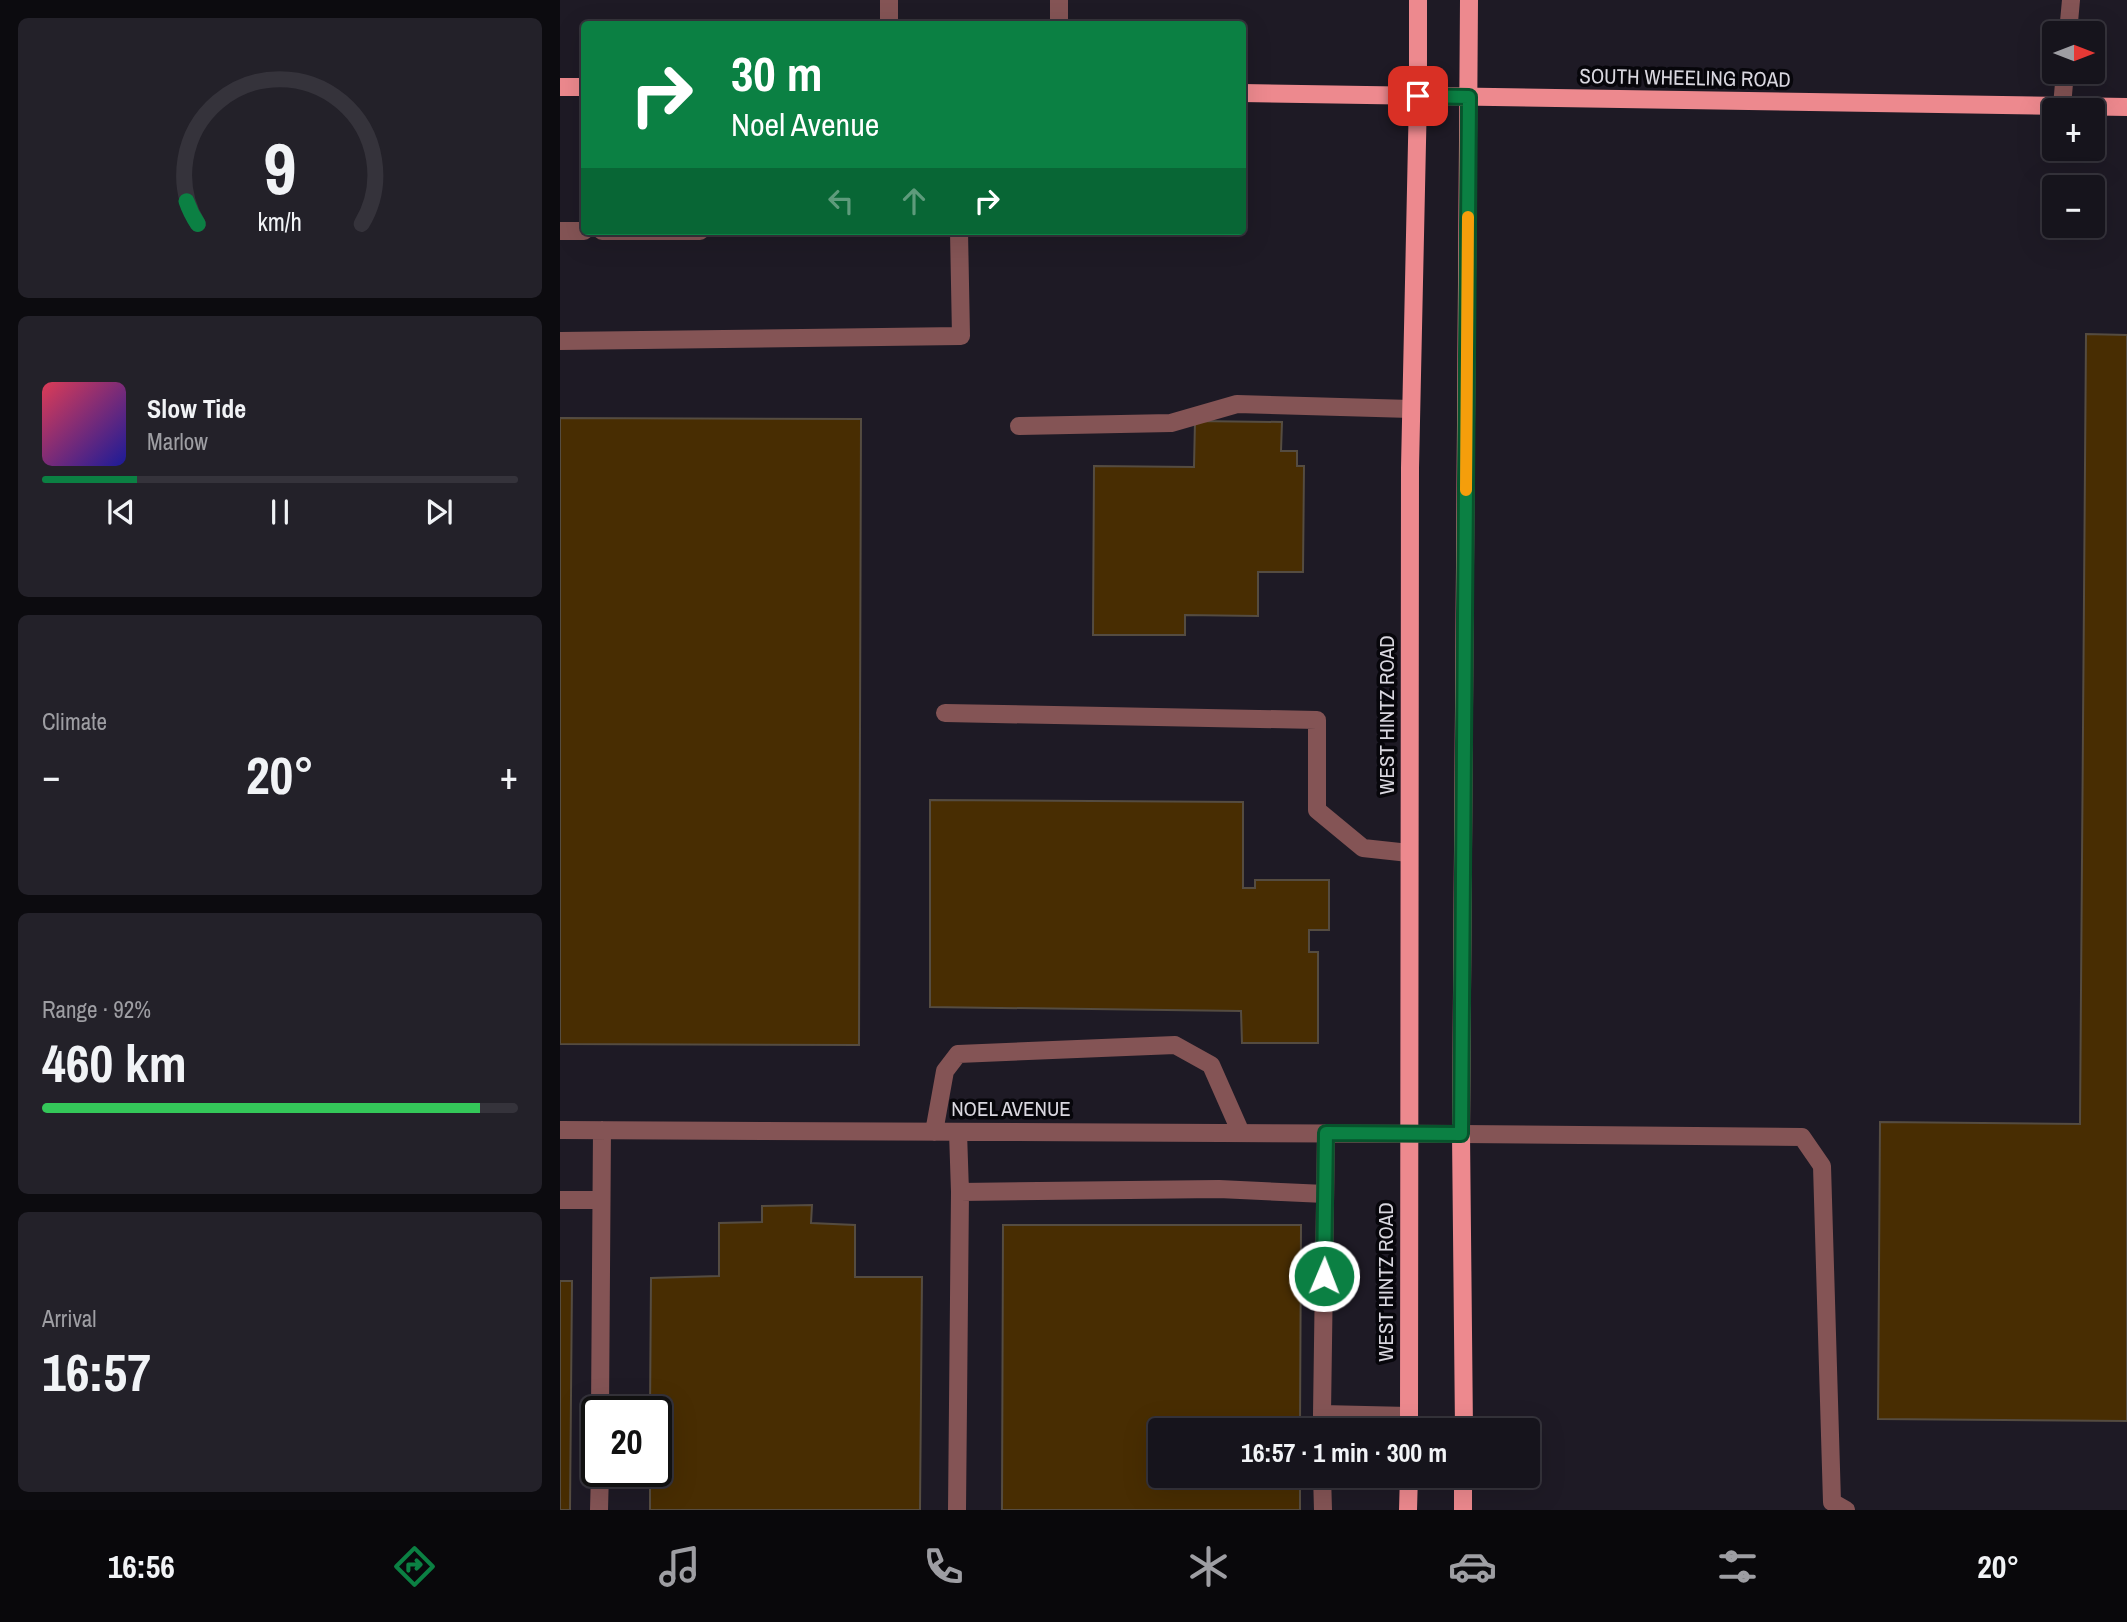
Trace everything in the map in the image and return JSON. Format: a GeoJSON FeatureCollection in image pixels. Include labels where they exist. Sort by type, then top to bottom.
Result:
{"type":"FeatureCollection","features":[{"type":"Feature","properties":{"kind":"main road","name":"WEST HINTZ ROAD"},"geometry":{"type":"LineString","coordinates":[[1409,1418],[1411,409],[1418,0]]}},
{"type":"Feature","properties":{"kind":"main road"},"geometry":{"type":"LineString","coordinates":[[1464,1418],[1461,1134],[1469,0]]}},
{"type":"Feature","properties":{"kind":"main road"},"geometry":{"type":"LineString","coordinates":[[560,87],[581,87]]}},
{"type":"Feature","properties":{"kind":"main road","name":"SOUTH WHEELING ROAD"},"geometry":{"type":"LineString","coordinates":[[1246,93],[2042,106]]}},
{"type":"Feature","properties":{"kind":"main road","name":"SOUTH WHEELING ROAD"},"geometry":{"type":"LineString","coordinates":[[2105,107],[2127,107]]}},
{"type":"Feature","properties":{"kind":"main road"},"geometry":{"type":"LineString","coordinates":[[1408,1510],[1409,1488]]}},
{"type":"Feature","properties":{"kind":"main road"},"geometry":{"type":"LineString","coordinates":[[1463,1488],[1463,1510]]}},
{"type":"Feature","properties":{"kind":"street"},"geometry":{"type":"LineString","coordinates":[[889,0],[889,21]]}},
{"type":"Feature","properties":{"kind":"street"},"geometry":{"type":"LineString","coordinates":[[1059,0],[1059,21]]}},
{"type":"Feature","properties":{"kind":"street"},"geometry":{"type":"LineString","coordinates":[[2069,21],[2071,0]]}},
{"type":"Feature","properties":{"kind":"street"},"geometry":{"type":"LineString","coordinates":[[560,231],[581,231]]}},
{"type":"Feature","properties":{"kind":"street"},"geometry":{"type":"LineString","coordinates":[[560,341],[961,336],[959,235]]}},
{"type":"Feature","properties":{"kind":"street"},"geometry":{"type":"LineString","coordinates":[[1019,426],[1171,423],[1237,404],[1411,409]]}},
{"type":"Feature","properties":{"kind":"street"},"geometry":{"type":"LineString","coordinates":[[944,713],[1317,720],[1317,810],[1363,848],[1409,852]]}},
{"type":"Feature","properties":{"kind":"street"},"geometry":{"type":"LineString","coordinates":[[934,1132],[945,1071],[958,1054],[1175,1045],[1211,1065],[1241,1133]]}},
{"type":"Feature","properties":{"kind":"street","name":"NOEL AVENUE"},"geometry":{"type":"LineString","coordinates":[[560,1130],[1802,1138],[1822,1166],[1832,1502],[1846,1510]]}},
{"type":"Feature","properties":{"kind":"street"},"geometry":{"type":"LineString","coordinates":[[600,1396],[602,1130]]}},
{"type":"Feature","properties":{"kind":"street"},"geometry":{"type":"LineString","coordinates":[[957,1510],[960,1192],[958,1132]]}},
{"type":"Feature","properties":{"kind":"street"},"geometry":{"type":"LineString","coordinates":[[1322,1418],[1326,1133]]}},
{"type":"Feature","properties":{"kind":"street"},"geometry":{"type":"LineString","coordinates":[[960,1192],[1219,1189],[1325,1194]]}},
{"type":"Feature","properties":{"kind":"street"},"geometry":{"type":"LineString","coordinates":[[560,1200],[601,1200]]}},
{"type":"Feature","properties":{"kind":"street"},"geometry":{"type":"LineString","coordinates":[[600,1487],[600,1510]]}},
{"type":"Feature","properties":{"kind":"street"},"geometry":{"type":"LineString","coordinates":[[1322,1488],[1323,1510]]}},
{"type":"Feature","properties":{"kind":"building"},"geometry":{"type":"Polygon","coordinates":[[[2086,334],[2127,335],[2127,1421],[1878,1419],[1880,1122],[2080,1124],[2086,334]]]}},
{"type":"Feature","properties":{"kind":"building"},"geometry":{"type":"Polygon","coordinates":[[[560,418],[861,419],[859,1045],[560,1044],[560,418]]]}},
{"type":"Feature","properties":{"kind":"building"},"geometry":{"type":"Polygon","coordinates":[[[1195,421],[1282,422],[1281,451],[1297,451],[1297,466],[1304,466],[1303,572],[1258,572],[1258,616],[1185,615],[1185,635],[1093,635],[1094,466],[1194,467],[1195,421]]]}},
{"type":"Feature","properties":{"kind":"building"},"geometry":{"type":"Polygon","coordinates":[[[930,800],[1243,802],[1243,888],[1255,888],[1255,880],[1329,880],[1329,930],[1309,930],[1309,952],[1318,952],[1318,1043],[1242,1043],[1241,1011],[930,1007],[930,800]]]}},
{"type":"Feature","properties":{"kind":"building"},"geometry":{"type":"Polygon","coordinates":[[[812,1205],[811,1223],[855,1225],[855,1277],[922,1277],[920,1510],[650,1510],[650,1487],[672,1487],[672,1396],[650,1396],[651,1278],[719,1276],[719,1223],[762,1222],[762,1206],[812,1205]]]}},
{"type":"Feature","properties":{"kind":"building"},"geometry":{"type":"Polygon","coordinates":[[[1003,1225],[1301,1225],[1300,1418],[1148,1418],[1148,1488],[1300,1488],[1300,1510],[1002,1510],[1003,1225]]]}},
{"type":"Feature","properties":{"kind":"building"},"geometry":{"type":"Polygon","coordinates":[[[560,1281],[572,1281],[570,1510],[560,1510],[560,1281]]]}},
{"type":"Feature","properties":{"kind":"slow traffic"},"geometry":{"type":"LineString","coordinates":[[1466,490],[1468,217]]}},
{"type":"Feature","properties":{"kind":"route"},"geometry":{"type":"LineString","coordinates":[[1324,1276],[1326,1133],[1461,1134],[1469,97],[1418,96]]}}]}
